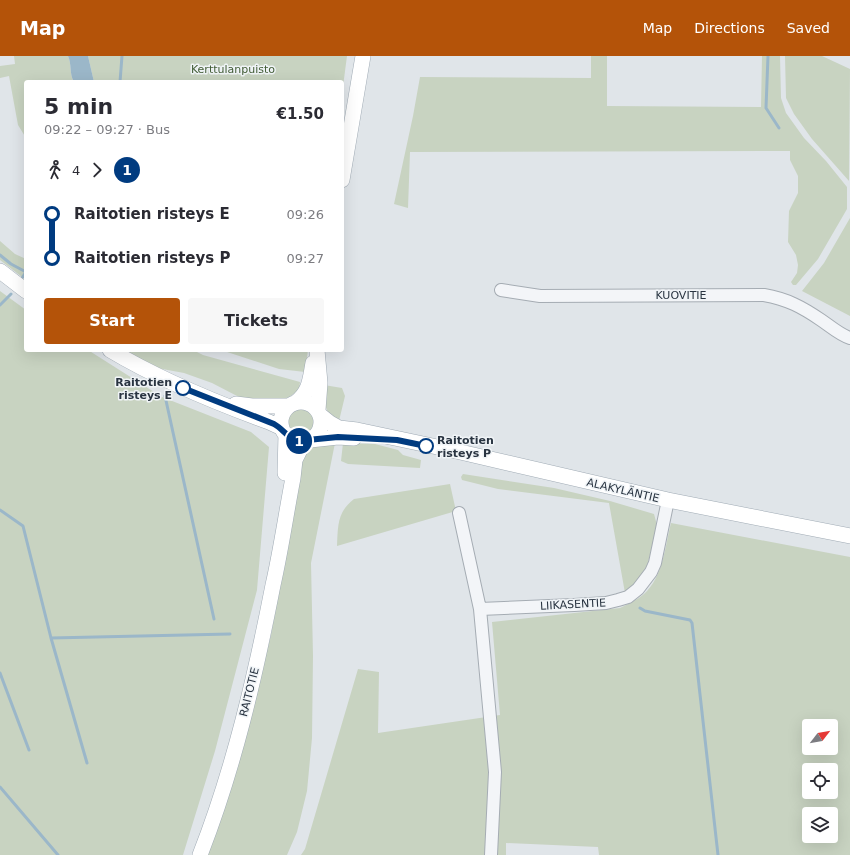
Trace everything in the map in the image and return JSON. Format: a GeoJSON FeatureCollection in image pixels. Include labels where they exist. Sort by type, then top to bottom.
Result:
{"type":"FeatureCollection","features":[{"type":"Feature","properties":{"kind":"main road"},"geometry":{"type":"LineString","coordinates":[[344,168],[363,56]]}},
{"type":"Feature","properties":{"kind":"main road"},"geometry":{"type":"LineString","coordinates":[[0,271],[24,289]]}},
{"type":"Feature","properties":{"kind":"main road"},"geometry":{"type":"LineString","coordinates":[[114,352],[178,386],[269,422],[297,441],[307,440],[316,435],[320,429],[320,383],[317,352]]}},
{"type":"Feature","properties":{"kind":"main road"},"geometry":{"type":"LineString","coordinates":[[284,431],[281,422],[282,416],[292,404],[305,394],[316,352]]}},
{"type":"Feature","properties":{"kind":"main road"},"geometry":{"type":"LineString","coordinates":[[215,400],[252,406],[292,404],[301,402],[308,403],[313,406],[319,413]]}},
{"type":"Feature","properties":{"kind":"main road","name":"ALAKYLÄNTIE"},"geometry":{"type":"LineString","coordinates":[[319,413],[330,423],[339,428],[357,430],[668,500],[850,536]]}},
{"type":"Feature","properties":{"kind":"main road","name":"RAITOTIE"},"geometry":{"type":"LineString","coordinates":[[283,525],[284,431]]}},
{"type":"Feature","properties":{"kind":"main road","name":"ALAKYLÄNTIE"},"geometry":{"type":"LineString","coordinates":[[307,440],[338,437],[397,440]]}},
{"type":"Feature","properties":{"kind":"main road","name":"RAITOTIE"},"geometry":{"type":"LineString","coordinates":[[200,855],[232,758],[255,674],[273,586],[295,460],[307,440]]}},
{"type":"Feature","properties":{"kind":"street","name":"KUOVITIE"},"geometry":{"type":"LineString","coordinates":[[501,290],[540,296],[764,295],[775,297],[794,304],[850,338]]}},
{"type":"Feature","properties":{"kind":"street","name":"LIIKASENTIE"},"geometry":{"type":"LineString","coordinates":[[480,609],[606,603],[628,597],[638,589],[652,572],[668,500]]}},
{"type":"Feature","properties":{"kind":"street"},"geometry":{"type":"LineString","coordinates":[[459,512],[480,609],[495,772],[491,855]]}},
{"type":"Feature","properties":{"kind":"green space"},"geometry":{"type":"Polygon","coordinates":[[[14,56],[68,56],[73,80],[24,80],[24,135],[18,125],[9,76],[0,78],[0,66],[15,64],[14,56]]]}},
{"type":"Feature","properties":{"kind":"green space","name":"Kerttulanpuisto"},"geometry":{"type":"Polygon","coordinates":[[[88,56],[347,56],[344,80],[94,80],[88,56]]]}},
{"type":"Feature","properties":{"kind":"green space"},"geometry":{"type":"Polygon","coordinates":[[[591,56],[607,56],[607,106],[761,107],[762,56],[780,56],[781,98],[786,113],[804,138],[826,161],[847,187],[847,209],[818,259],[796,285],[793,285],[791,282],[797,273],[798,265],[796,255],[788,242],[789,211],[798,193],[798,176],[790,160],[790,151],[410,152],[408,208],[394,204],[420,77],[591,78],[591,56]]]}},
{"type":"Feature","properties":{"kind":"green space"},"geometry":{"type":"Polygon","coordinates":[[[785,56],[822,56],[850,69],[849,181],[812,139],[794,114],[786,98],[785,56]]]}},
{"type":"Feature","properties":{"kind":"green space"},"geometry":{"type":"Polygon","coordinates":[[[850,218],[850,316],[802,291],[824,263],[850,218]]]}},
{"type":"Feature","properties":{"kind":"green space"},"geometry":{"type":"Polygon","coordinates":[[[0,241],[15,254],[24,258],[24,278],[0,260],[0,241]]]}},
{"type":"Feature","properties":{"kind":"green space"},"geometry":{"type":"Polygon","coordinates":[[[0,291],[24,309],[24,352],[91,352],[162,397],[251,432],[269,447],[257,590],[215,751],[183,855],[0,855],[0,291]]]}},
{"type":"Feature","properties":{"kind":"green space"},"geometry":{"type":"Polygon","coordinates":[[[129,352],[197,352],[203,355],[300,382],[299,390],[289,397],[273,403],[239,397],[212,383],[184,373],[157,368],[129,352]]]}},
{"type":"Feature","properties":{"kind":"green space"},"geometry":{"type":"Polygon","coordinates":[[[227,352],[308,352],[305,372],[279,369],[227,352]]]}},
{"type":"Feature","properties":{"kind":"green space"},"geometry":{"type":"Polygon","coordinates":[[[324,385],[342,388],[345,396],[339,421],[329,415],[325,405],[324,385]]]}},
{"type":"Feature","properties":{"kind":"green space"},"geometry":{"type":"Polygon","coordinates":[[[302,408],[312,412],[316,422],[312,432],[302,436],[292,432],[288,422],[292,412],[302,408]]]}},
{"type":"Feature","properties":{"kind":"green space"},"geometry":{"type":"Polygon","coordinates":[[[335,443],[311,563],[313,656],[312,738],[307,791],[297,832],[287,855],[208,855],[261,675],[271,635],[304,450],[320,444],[335,443]]]}},
{"type":"Feature","properties":{"kind":"green space"},"geometry":{"type":"Polygon","coordinates":[[[343,443],[375,444],[398,450],[403,455],[421,460],[420,468],[348,464],[341,461],[343,443]]]}},
{"type":"Feature","properties":{"kind":"green space"},"geometry":{"type":"Polygon","coordinates":[[[463,474],[554,488],[610,501],[654,514],[657,525],[647,567],[642,577],[625,593],[609,503],[498,489],[462,480],[461,477],[463,474]]]}},
{"type":"Feature","properties":{"kind":"green space"},"geometry":{"type":"Polygon","coordinates":[[[450,484],[456,511],[337,546],[338,526],[341,514],[348,504],[354,499],[450,484]]]}},
{"type":"Feature","properties":{"kind":"green space"},"geometry":{"type":"Polygon","coordinates":[[[671,523],[850,557],[850,855],[599,855],[598,847],[506,843],[506,855],[301,855],[305,849],[358,669],[379,672],[378,733],[500,715],[492,622],[620,608],[644,594],[655,579],[662,561],[671,523]]]}},
{"type":"Feature","properties":{"kind":"water"},"geometry":{"type":"Polygon","coordinates":[[[68,56],[88,56],[94,80],[73,80],[68,56]]]}},
{"type":"Feature","properties":{"kind":"waterway"},"geometry":{"type":"LineString","coordinates":[[120,80],[122,56]]}},
{"type":"Feature","properties":{"kind":"waterway"},"geometry":{"type":"LineString","coordinates":[[768,56],[766,108],[779,128]]}},
{"type":"Feature","properties":{"kind":"waterway"},"geometry":{"type":"LineString","coordinates":[[0,255],[11,264],[24,271]]}},
{"type":"Feature","properties":{"kind":"waterway"},"geometry":{"type":"LineString","coordinates":[[0,305],[11,294]]}},
{"type":"Feature","properties":{"kind":"waterway"},"geometry":{"type":"LineString","coordinates":[[165,396],[214,619]]}},
{"type":"Feature","properties":{"kind":"waterway"},"geometry":{"type":"LineString","coordinates":[[0,510],[23,526],[51,638],[87,763]]}},
{"type":"Feature","properties":{"kind":"waterway"},"geometry":{"type":"LineString","coordinates":[[640,608],[645,611],[690,620],[692,623],[718,855]]}},
{"type":"Feature","properties":{"kind":"waterway"},"geometry":{"type":"LineString","coordinates":[[51,638],[230,634]]}},
{"type":"Feature","properties":{"kind":"waterway"},"geometry":{"type":"LineString","coordinates":[[0,673],[29,750]]}},
{"type":"Feature","properties":{"kind":"waterway"},"geometry":{"type":"LineString","coordinates":[[0,787],[58,855]]}},
{"type":"Feature","properties":{"kind":"bus line","name":"1"},"geometry":{"type":"LineString","coordinates":[[183,388],[274,424],[282,428],[286,434],[297,441],[304,442],[338,437],[397,440],[426,446]]}},
{"type":"Feature","properties":{"kind":"place","name":"Raitotien risteys E"},"geometry":{"type":"Point","coordinates":[183,388]}},
{"type":"Feature","properties":{"kind":"place","name":"Raitotien risteys P"},"geometry":{"type":"Point","coordinates":[426,446]}}]}
